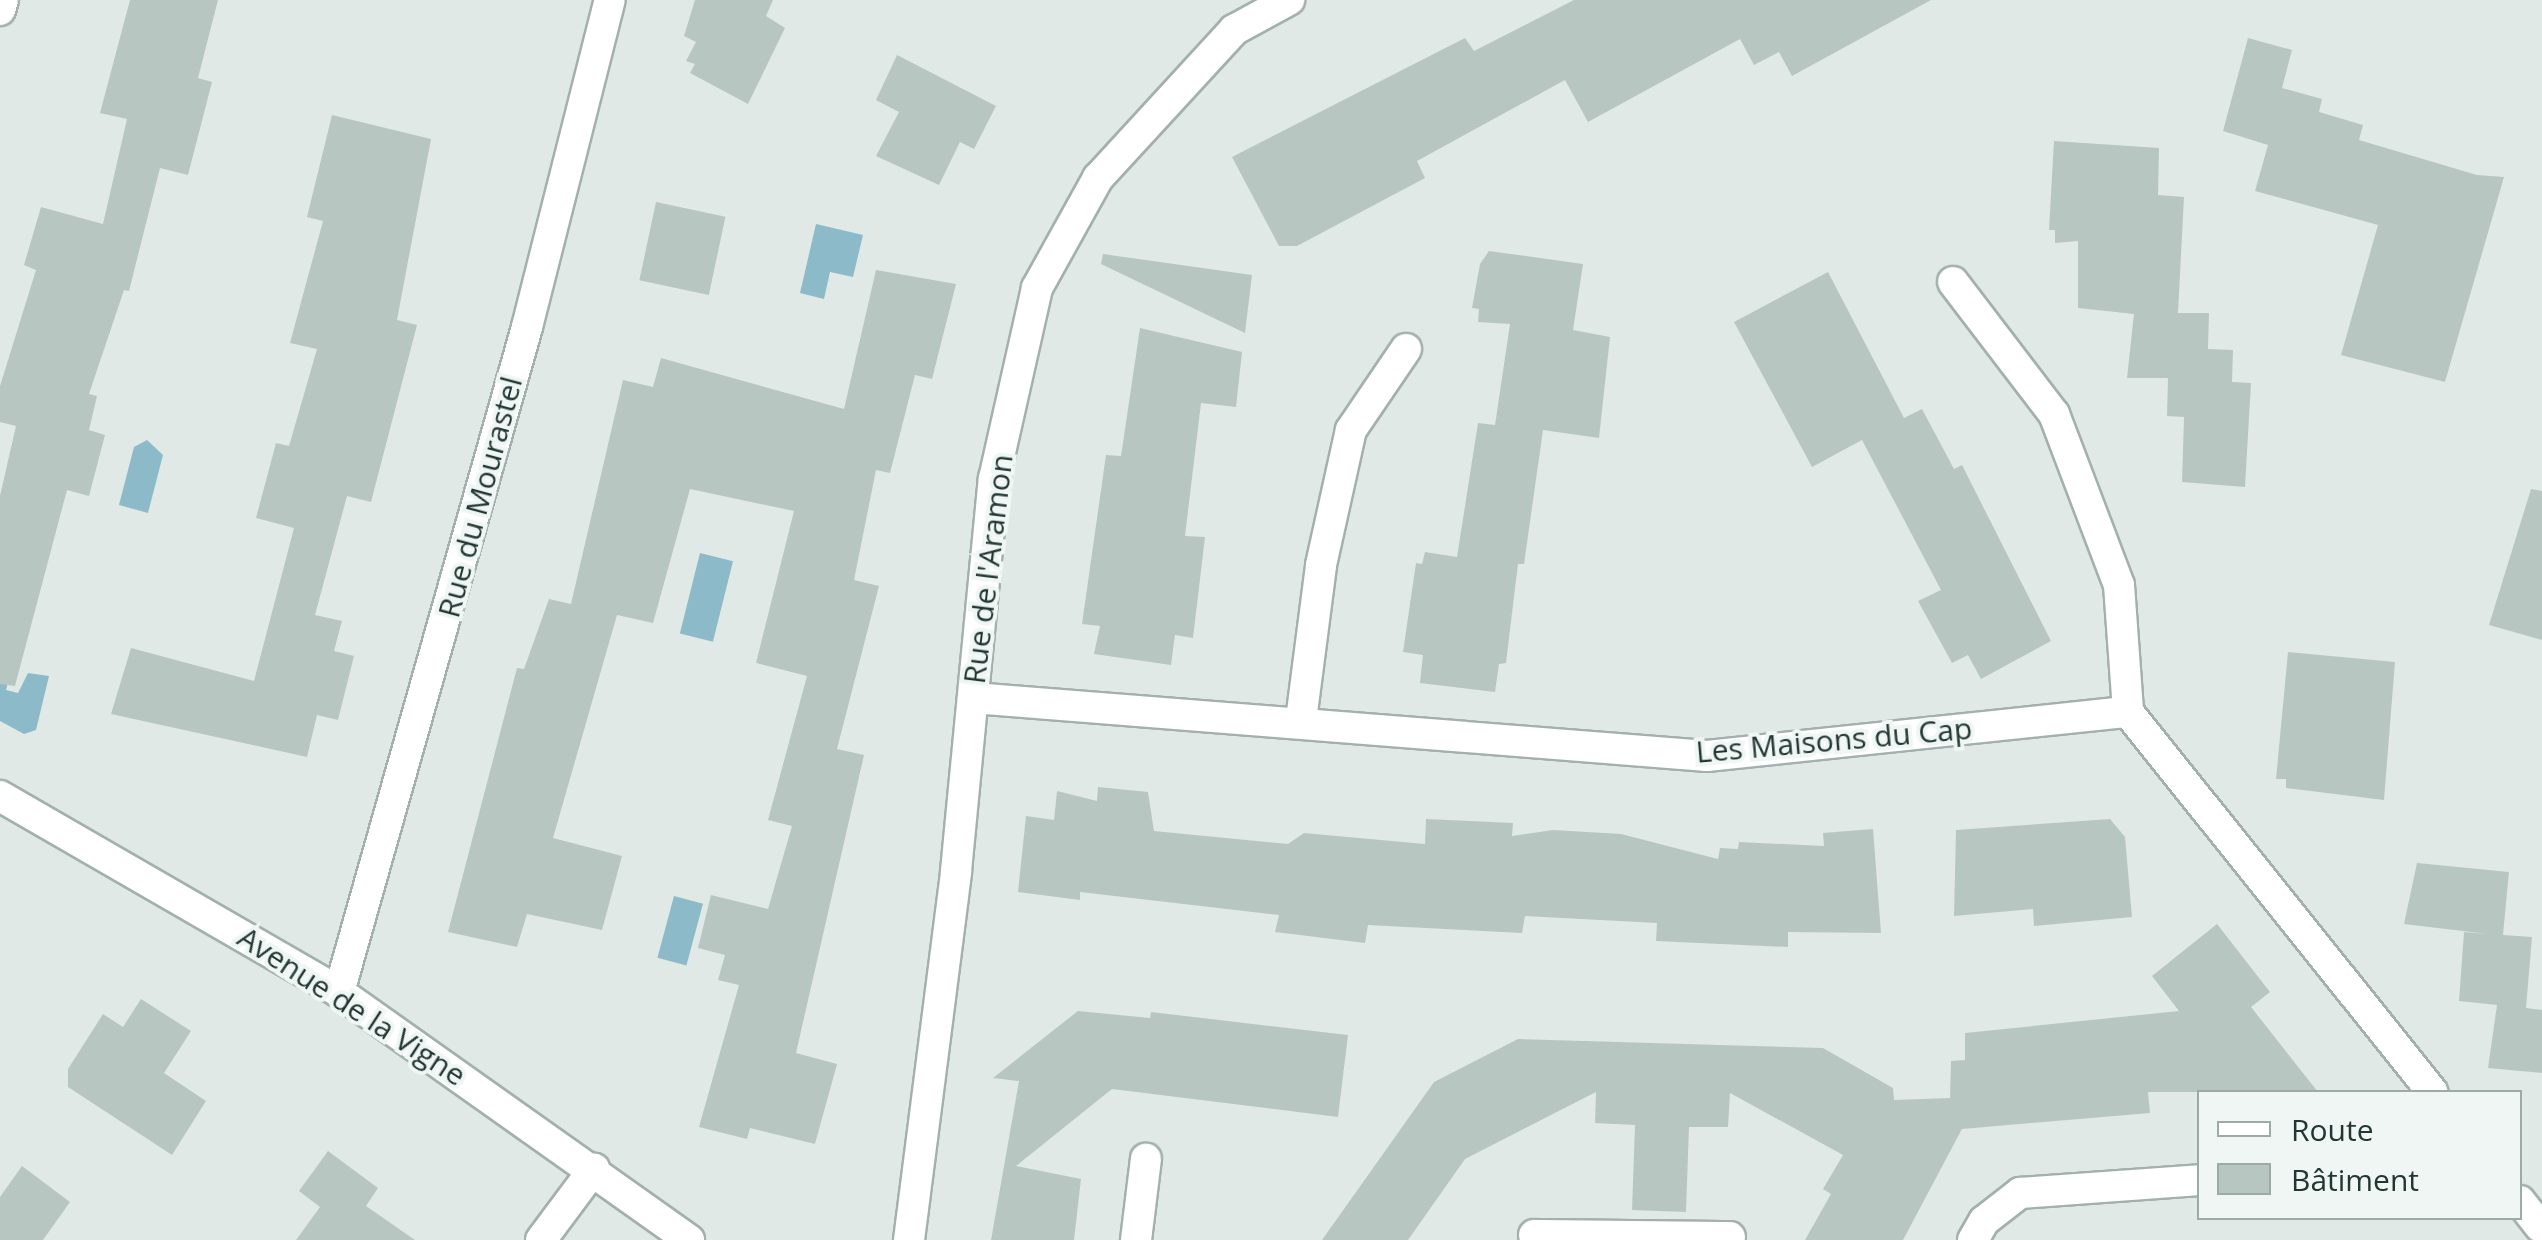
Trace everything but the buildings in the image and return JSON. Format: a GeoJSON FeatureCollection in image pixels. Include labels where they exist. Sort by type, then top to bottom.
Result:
{"type":"FeatureCollection","features":[{"type":"Feature","properties":{"kind":"street"},"geometry":{"type":"LineString","coordinates":[[0,10],[3,0]]}},
{"type":"Feature","properties":{"kind":"street","name":"Rue du Mourastel"},"geometry":{"type":"LineString","coordinates":[[340,992],[527,327],[610,0]]}},
{"type":"Feature","properties":{"kind":"street","name":"Rue de l'Aramon"},"geometry":{"type":"LineString","coordinates":[[910,1240],[973,698],[994,479],[1037,288],[1098,178],[1234,30],[1289,0]]}},
{"type":"Feature","properties":{"kind":"street"},"geometry":{"type":"LineString","coordinates":[[1953,282],[2054,414],[2119,584],[2128,712],[2430,1090]]}},
{"type":"Feature","properties":{"kind":"street"},"geometry":{"type":"LineString","coordinates":[[1300,720],[1322,565],[1351,430],[1406,349]]}},
{"type":"Feature","properties":{"kind":"street","name":"Les Maisons du Cap"},"geometry":{"type":"LineString","coordinates":[[973,698],[1300,720],[1707,756],[2128,712]]}},
{"type":"Feature","properties":{"kind":"street","name":"Avenue de la Vigne"},"geometry":{"type":"LineString","coordinates":[[0,796],[340,992],[689,1240]]}},
{"type":"Feature","properties":{"kind":"street"},"geometry":{"type":"LineString","coordinates":[[1136,1240],[1146,1159]]}},
{"type":"Feature","properties":{"kind":"street"},"geometry":{"type":"LineString","coordinates":[[541,1240],[594,1169]]}},
{"type":"Feature","properties":{"kind":"street"},"geometry":{"type":"LineString","coordinates":[[1974,1240],[1984,1220],[2020,1193],[2197,1180]]}},
{"type":"Feature","properties":{"kind":"street"},"geometry":{"type":"LineString","coordinates":[[2522,1205],[2535,1231]]}},
{"type":"Feature","properties":{"kind":"street"},"geometry":{"type":"LineString","coordinates":[[1534,1234],[1649,1239],[1730,1237]]}},
{"type":"Feature","properties":{"kind":"water"},"geometry":{"type":"Polygon","coordinates":[[[816,224],[863,235],[853,277],[830,272],[824,299],[800,293],[816,224]]]}},
{"type":"Feature","properties":{"kind":"water"},"geometry":{"type":"Polygon","coordinates":[[[147,440],[163,455],[148,513],[119,505],[134,447],[147,440]]]}},
{"type":"Feature","properties":{"kind":"water"},"geometry":{"type":"Polygon","coordinates":[[[700,553],[733,561],[713,642],[680,634],[700,553]]]}},
{"type":"Feature","properties":{"kind":"water"},"geometry":{"type":"Polygon","coordinates":[[[28,673],[49,676],[36,730],[24,734],[0,721],[0,674],[10,675],[6,690],[18,693],[28,673]]]}},
{"type":"Feature","properties":{"kind":"water"},"geometry":{"type":"Polygon","coordinates":[[[674,896],[703,904],[686,966],[657,958],[674,896]]]}}]}
